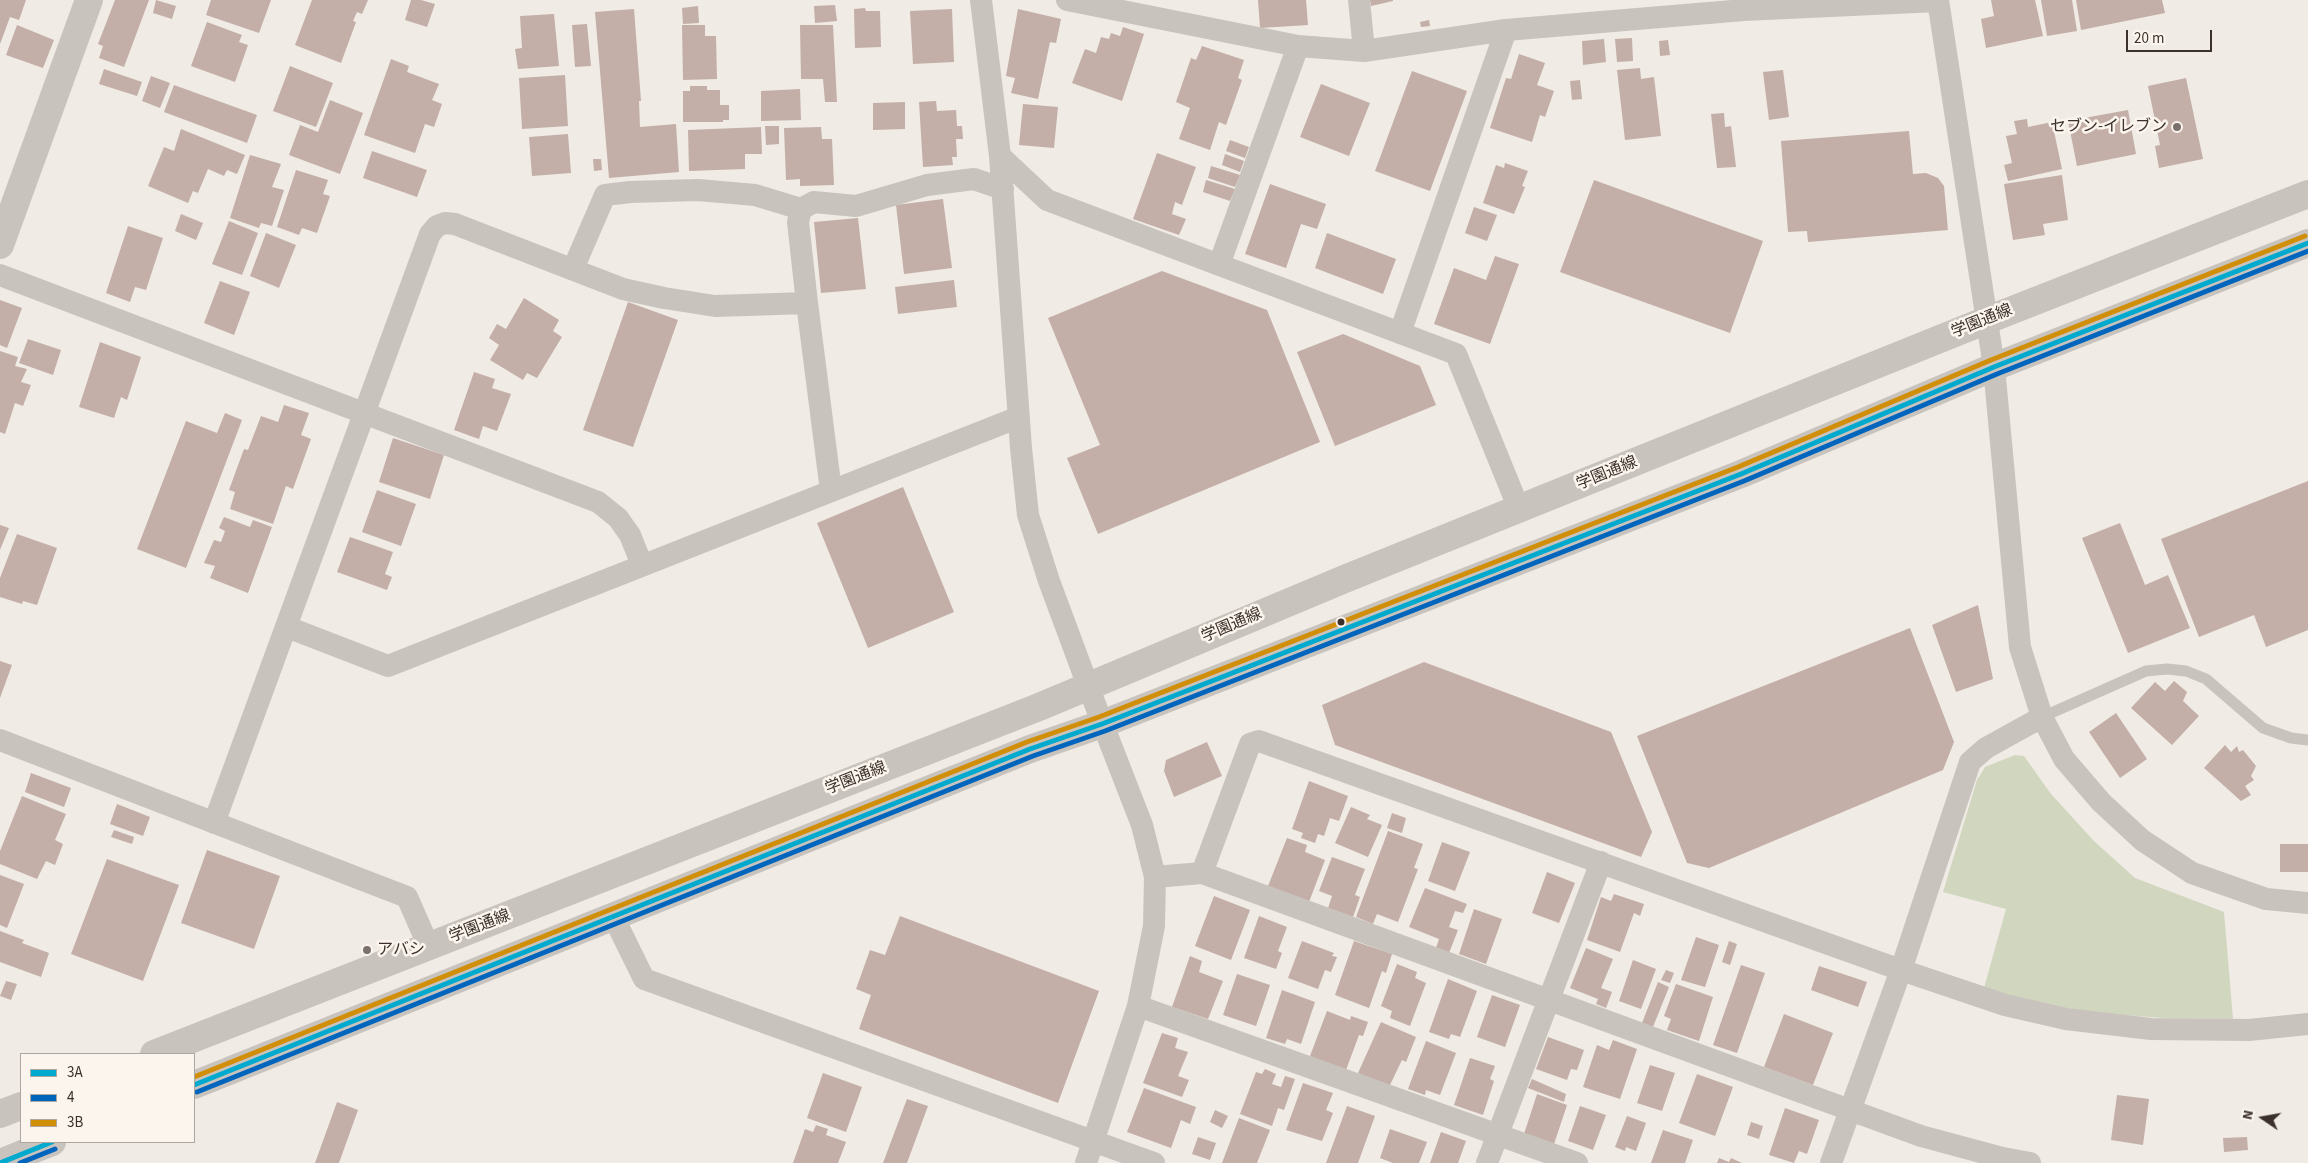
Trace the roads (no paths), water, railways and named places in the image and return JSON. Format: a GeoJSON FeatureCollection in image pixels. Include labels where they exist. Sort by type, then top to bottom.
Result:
{"type":"FeatureCollection","features":[{"type":"Feature","properties":{"kind":"street"},"geometry":{"type":"LineString","coordinates":[[0,245],[89,0]]}},
{"type":"Feature","properties":{"kind":"street"},"geometry":{"type":"LineString","coordinates":[[981,0],[1000,156],[1028,515],[1049,581],[1142,825],[1155,877],[1154,926],[1138,1006],[1086,1163]]}},
{"type":"Feature","properties":{"kind":"street"},"geometry":{"type":"LineString","coordinates":[[1067,0],[1298,46],[1364,51],[1506,30],[1744,10],[1938,1],[1994,367],[2020,647],[2042,717],[2064,759],[2100,802],[2142,840],[2192,873],[2266,900],[2308,903]]}},
{"type":"Feature","properties":{"kind":"street"},"geometry":{"type":"LineString","coordinates":[[1359,0],[1364,51]]}},
{"type":"Feature","properties":{"kind":"street"},"geometry":{"type":"LineString","coordinates":[[1400,333],[1506,30]]}},
{"type":"Feature","properties":{"kind":"street"},"geometry":{"type":"LineString","coordinates":[[1219,265],[1298,46]]}},
{"type":"Feature","properties":{"kind":"street"},"geometry":{"type":"LineString","coordinates":[[1000,156],[1047,200],[1456,354],[1519,509]]}},
{"type":"Feature","properties":{"kind":"street"},"geometry":{"type":"LineString","coordinates":[[832,491],[798,222],[802,209],[814,202],[856,206],[927,185],[974,179],[1003,189]]}},
{"type":"Feature","properties":{"kind":"street"},"geometry":{"type":"LineString","coordinates":[[573,269],[605,195],[630,192],[698,190],[755,195],[802,209]]}},
{"type":"Feature","properties":{"kind":"street","name":"学園通線"},"geometry":{"type":"LineString","coordinates":[[157,1053],[1088,686],[1338,582],[1987,320],[2308,194]]}},
{"type":"Feature","properties":{"kind":"street"},"geometry":{"type":"LineString","coordinates":[[214,822],[430,234],[437,226],[445,223],[455,224],[623,289],[664,298],[707,305],[807,304]]}},
{"type":"Feature","properties":{"kind":"street"},"geometry":{"type":"LineString","coordinates":[[195,1084],[1030,750],[1102,724],[1740,474],[1994,367],[2308,243]]}},
{"type":"Feature","properties":{"kind":"street"},"geometry":{"type":"LineString","coordinates":[[0,276],[598,502],[618,518],[630,535],[642,565]]}},
{"type":"Feature","properties":{"kind":"street"},"geometry":{"type":"LineString","coordinates":[[287,627],[388,666],[1019,417]]}},
{"type":"Feature","properties":{"kind":"street"},"geometry":{"type":"LineString","coordinates":[[1831,1163],[1901,970],[1970,762],[1986,748],[2042,717]]}},
{"type":"Feature","properties":{"kind":"street"},"geometry":{"type":"LineString","coordinates":[[0,740],[407,897],[429,947]]}},
{"type":"Feature","properties":{"kind":"street"},"geometry":{"type":"LineString","coordinates":[[1202,873],[1250,744],[1259,740],[1901,970],[2005,1005],[2066,1019],[2151,1029],[2250,1030],[2308,1024]]}},
{"type":"Feature","properties":{"kind":"street"},"geometry":{"type":"LineString","coordinates":[[1487,1163],[1602,862]]}},
{"type":"Feature","properties":{"kind":"street"},"geometry":{"type":"LineString","coordinates":[[1155,877],[1202,873],[1921,1136],[2003,1158],[2030,1163]]}},
{"type":"Feature","properties":{"kind":"street"},"geometry":{"type":"LineString","coordinates":[[613,916],[644,979],[1154,1163]]}},
{"type":"Feature","properties":{"kind":"street"},"geometry":{"type":"LineString","coordinates":[[1138,1006],[1577,1163]]}},
{"type":"Feature","properties":{"kind":"street"},"geometry":{"type":"LineString","coordinates":[[0,1114],[20,1106]]}},
{"type":"Feature","properties":{"kind":"street"},"geometry":{"type":"LineString","coordinates":[[6,1162],[50,1143]]}},
{"type":"Feature","properties":{"kind":"lane"},"geometry":{"type":"LineString","coordinates":[[2042,717],[2146,671],[2167,668],[2186,671],[2206,679],[2263,728],[2291,738],[2308,740]]}},
{"type":"Feature","properties":{"kind":"place","name":"セブン-イレブン"},"geometry":{"type":"Point","coordinates":[2177,127]}},
{"type":"Feature","properties":{"kind":"place","name":"アバシ"},"geometry":{"type":"Point","coordinates":[367,950]}}]}
